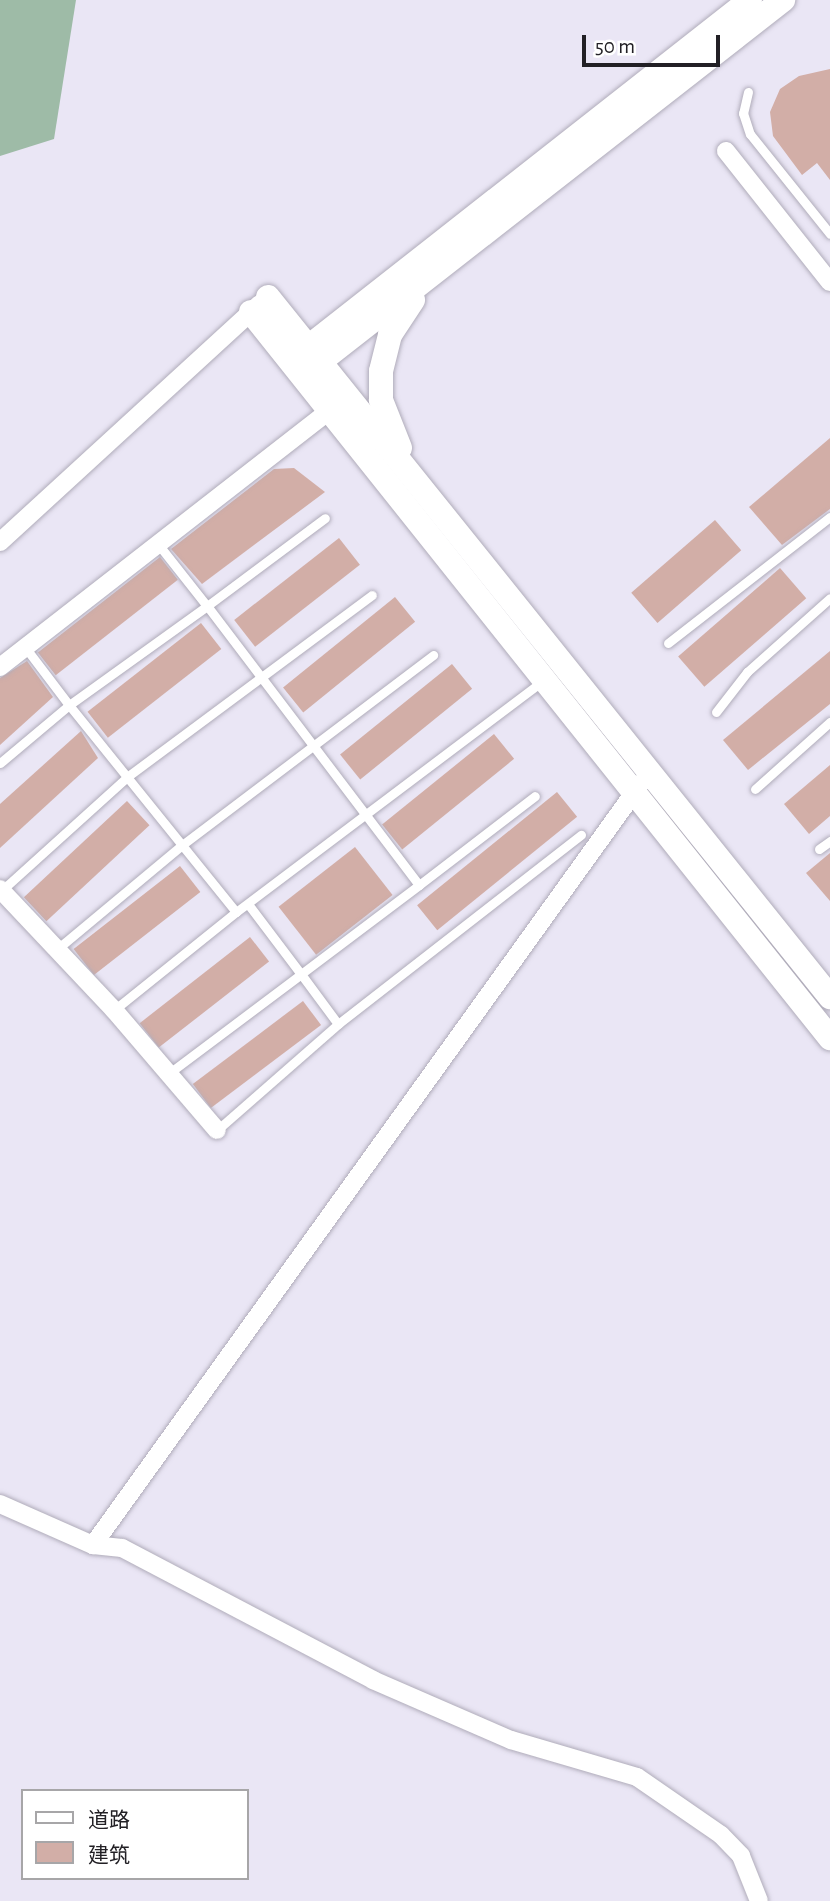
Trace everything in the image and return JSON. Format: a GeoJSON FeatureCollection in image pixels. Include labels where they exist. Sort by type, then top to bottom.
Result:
{"type":"FeatureCollection","features":[{"type":"Feature","properties":{"kind":"street"},"geometry":{"type":"LineString","coordinates":[[305,362],[751,0]]}},
{"type":"Feature","properties":{"kind":"street"},"geometry":{"type":"LineString","coordinates":[[305,362],[437,271],[783,0]]}},
{"type":"Feature","properties":{"kind":"street"},"geometry":{"type":"LineString","coordinates":[[726,151],[830,282]]}},
{"type":"Feature","properties":{"kind":"street"},"geometry":{"type":"LineString","coordinates":[[430,500],[393,436],[380,387],[390,335],[437,271]]}},
{"type":"Feature","properties":{"kind":"street"},"geometry":{"type":"LineString","coordinates":[[0,542],[259,305],[305,362],[430,500],[830,997]]}},
{"type":"Feature","properties":{"kind":"street"},"geometry":{"type":"LineString","coordinates":[[305,362],[329,411],[830,1038]]}},
{"type":"Feature","properties":{"kind":"street"},"geometry":{"type":"LineString","coordinates":[[0,667],[329,411]]}},
{"type":"Feature","properties":{"kind":"street"},"geometry":{"type":"LineString","coordinates":[[93,1545],[648,773]]}},
{"type":"Feature","properties":{"kind":"street"},"geometry":{"type":"LineString","coordinates":[[1,890],[55,951],[114,1010],[217,1130]]}},
{"type":"Feature","properties":{"kind":"street"},"geometry":{"type":"LineString","coordinates":[[0,1504],[93,1545],[122,1548],[373,1680],[511,1740],[637,1777],[721,1835],[741,1856],[759,1901]]}},
{"type":"Feature","properties":{"kind":"lane"},"geometry":{"type":"LineString","coordinates":[[748,92],[743,113],[750,134],[830,234]]}},
{"type":"Feature","properties":{"kind":"lane"},"geometry":{"type":"LineString","coordinates":[[668,643],[830,517]]}},
{"type":"Feature","properties":{"kind":"lane"},"geometry":{"type":"LineString","coordinates":[[0,763],[69,705],[325,518]]}},
{"type":"Feature","properties":{"kind":"lane"},"geometry":{"type":"LineString","coordinates":[[158,544],[419,885]]}},
{"type":"Feature","properties":{"kind":"lane"},"geometry":{"type":"LineString","coordinates":[[1,890],[127,777],[372,594]]}},
{"type":"Feature","properties":{"kind":"lane"},"geometry":{"type":"LineString","coordinates":[[716,712],[747,672],[830,598]]}},
{"type":"Feature","properties":{"kind":"lane"},"geometry":{"type":"LineString","coordinates":[[25,647],[236,912]]}},
{"type":"Feature","properties":{"kind":"lane"},"geometry":{"type":"LineString","coordinates":[[55,951],[182,845],[433,655]]}},
{"type":"Feature","properties":{"kind":"lane"},"geometry":{"type":"LineString","coordinates":[[114,1010],[236,912],[367,816],[563,665]]}},
{"type":"Feature","properties":{"kind":"lane"},"geometry":{"type":"LineString","coordinates":[[755,789],[830,722]]}},
{"type":"Feature","properties":{"kind":"lane"},"geometry":{"type":"LineString","coordinates":[[168,1074],[535,796]]}},
{"type":"Feature","properties":{"kind":"lane"},"geometry":{"type":"LineString","coordinates":[[217,1130],[338,1024],[581,835]]}},
{"type":"Feature","properties":{"kind":"lane"},"geometry":{"type":"LineString","coordinates":[[819,849],[830,841]]}},
{"type":"Feature","properties":{"kind":"lane"},"geometry":{"type":"LineString","coordinates":[[248,904],[338,1024]]}},
{"type":"Feature","properties":{"kind":"green space"},"geometry":{"type":"Polygon","coordinates":[[[0,0],[76,0],[54,139],[0,156],[0,0]]]}},
{"type":"Feature","properties":{"kind":"building"},"geometry":{"type":"Polygon","coordinates":[[[830,69],[830,180],[817,163],[802,175],[773,136],[770,112],[780,89],[799,76],[830,69]]]}},
{"type":"Feature","properties":{"kind":"building"},"geometry":{"type":"Polygon","coordinates":[[[830,438],[830,509],[782,545],[749,507],[830,438]]]}},
{"type":"Feature","properties":{"kind":"building"},"geometry":{"type":"Polygon","coordinates":[[[294,468],[325,492],[202,584],[171,549],[274,469],[294,468]]]}},
{"type":"Feature","properties":{"kind":"building"},"geometry":{"type":"Polygon","coordinates":[[[715,520],[741,550],[657,623],[631,593],[715,520]]]}},
{"type":"Feature","properties":{"kind":"building"},"geometry":{"type":"Polygon","coordinates":[[[339,538],[360,565],[255,647],[234,620],[339,538]]]}},
{"type":"Feature","properties":{"kind":"building"},"geometry":{"type":"Polygon","coordinates":[[[160,557],[178,580],[56,675],[38,652],[160,557]]]}},
{"type":"Feature","properties":{"kind":"building"},"geometry":{"type":"Polygon","coordinates":[[[780,568],[806,598],[704,687],[678,657],[780,568]]]}},
{"type":"Feature","properties":{"kind":"building"},"geometry":{"type":"Polygon","coordinates":[[[395,597],[415,622],[303,712],[283,688],[395,597]]]}},
{"type":"Feature","properties":{"kind":"building"},"geometry":{"type":"Polygon","coordinates":[[[201,623],[221,649],[108,738],[88,712],[201,623]]]}},
{"type":"Feature","properties":{"kind":"building"},"geometry":{"type":"Polygon","coordinates":[[[830,651],[830,704],[748,770],[723,740],[830,651]]]}},
{"type":"Feature","properties":{"kind":"building"},"geometry":{"type":"Polygon","coordinates":[[[27,661],[53,697],[0,745],[0,678],[27,661]]]}},
{"type":"Feature","properties":{"kind":"building"},"geometry":{"type":"Polygon","coordinates":[[[452,664],[472,689],[360,779],[340,755],[452,664]]]}},
{"type":"Feature","properties":{"kind":"building"},"geometry":{"type":"Polygon","coordinates":[[[81,731],[98,758],[0,848],[0,804],[81,731]]]}},
{"type":"Feature","properties":{"kind":"building"},"geometry":{"type":"Polygon","coordinates":[[[494,734],[514,759],[402,849],[382,825],[494,734]]]}},
{"type":"Feature","properties":{"kind":"building"},"geometry":{"type":"Polygon","coordinates":[[[830,765],[830,816],[809,834],[784,804],[830,765]]]}},
{"type":"Feature","properties":{"kind":"building"},"geometry":{"type":"Polygon","coordinates":[[[557,792],[577,817],[437,930],[417,905],[557,792]]]}},
{"type":"Feature","properties":{"kind":"building"},"geometry":{"type":"Polygon","coordinates":[[[127,801],[150,825],[46,921],[24,897],[127,801]]]}},
{"type":"Feature","properties":{"kind":"building"},"geometry":{"type":"Polygon","coordinates":[[[355,847],[393,895],[316,955],[279,907],[355,847]]]}},
{"type":"Feature","properties":{"kind":"building"},"geometry":{"type":"Polygon","coordinates":[[[830,853],[830,901],[806,873],[830,853]]]}},
{"type":"Feature","properties":{"kind":"building"},"geometry":{"type":"Polygon","coordinates":[[[180,866],[200,892],[94,975],[74,949],[180,866]]]}},
{"type":"Feature","properties":{"kind":"building"},"geometry":{"type":"Polygon","coordinates":[[[250,937],[269,961],[159,1048],[140,1023],[250,937]]]}},
{"type":"Feature","properties":{"kind":"building"},"geometry":{"type":"Polygon","coordinates":[[[303,1001],[321,1025],[211,1108],[193,1084],[303,1001]]]}}]}
